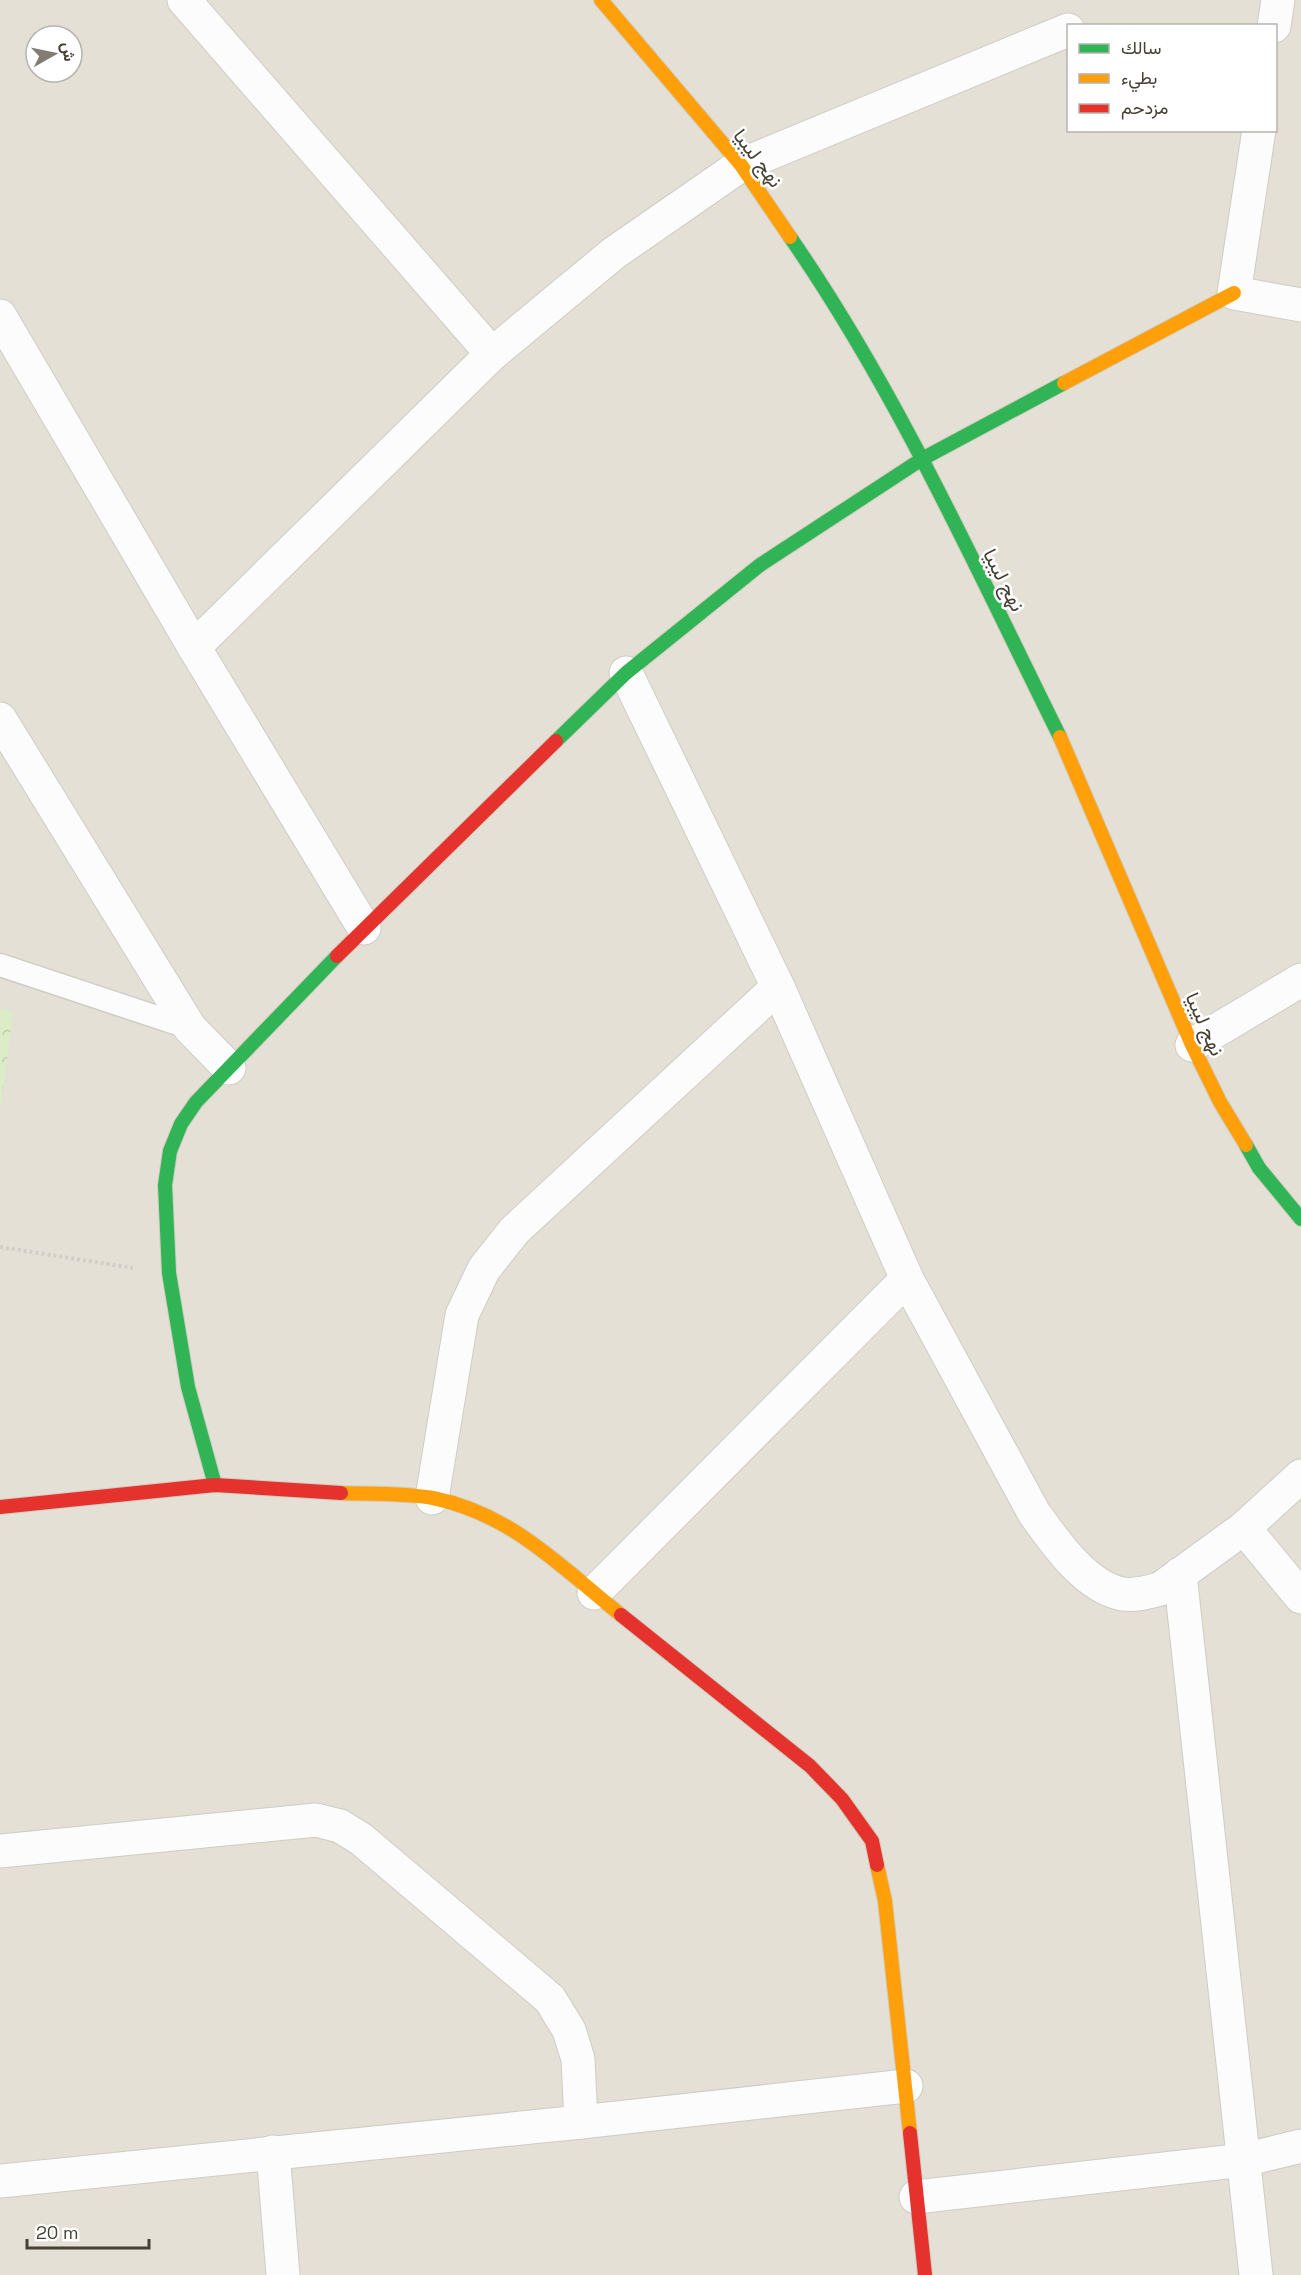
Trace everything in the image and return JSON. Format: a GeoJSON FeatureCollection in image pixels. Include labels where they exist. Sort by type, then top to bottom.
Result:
{"type":"FeatureCollection","features":[{"type":"Feature","properties":{"kind":"street"},"geometry":{"type":"LineString","coordinates":[[184,0],[492,354]]}},
{"type":"Feature","properties":{"kind":"street","name":"نهج ليبيا"},"geometry":{"type":"LineString","coordinates":[[601,0],[741,165],[831,296],[922,459],[1062,740],[1192,1045],[1220,1102],[1259,1168],[1301,1219]]}},
{"type":"Feature","properties":{"kind":"street"},"geometry":{"type":"LineString","coordinates":[[1274,24],[1278,0]]}},
{"type":"Feature","properties":{"kind":"street"},"geometry":{"type":"LineString","coordinates":[[194,647],[492,354],[614,253],[741,165],[1067,30]]}},
{"type":"Feature","properties":{"kind":"street"},"geometry":{"type":"LineString","coordinates":[[1234,293],[1259,132]]}},
{"type":"Feature","properties":{"kind":"street"},"geometry":{"type":"LineString","coordinates":[[215,1485],[188,1387],[169,1273],[165,1185],[170,1151],[182,1124],[196,1102],[364,928],[627,673],[760,565],[922,459],[1234,293],[1301,305]]}},
{"type":"Feature","properties":{"kind":"street"},"geometry":{"type":"LineString","coordinates":[[0,316],[194,647],[364,928]]}},
{"type":"Feature","properties":{"kind":"street"},"geometry":{"type":"LineString","coordinates":[[627,673],[778,987],[907,1279],[1034,1513],[1056,1543],[1085,1574],[1105,1587],[1123,1594],[1145,1593],[1160,1589],[1244,1528],[1301,1476]]}},
{"type":"Feature","properties":{"kind":"street"},"geometry":{"type":"LineString","coordinates":[[0,719],[190,1028],[229,1068]]}},
{"type":"Feature","properties":{"kind":"street"},"geometry":{"type":"LineString","coordinates":[[1192,1045],[1301,980]]}},
{"type":"Feature","properties":{"kind":"street"},"geometry":{"type":"LineString","coordinates":[[432,1498],[462,1315],[484,1269],[514,1231],[778,987]]}},
{"type":"Feature","properties":{"kind":"street"},"geometry":{"type":"LineString","coordinates":[[594,1593],[907,1279]]}},
{"type":"Feature","properties":{"kind":"street"},"geometry":{"type":"LineString","coordinates":[[0,1507],[215,1485],[432,1498],[482,1513],[535,1543],[810,1766],[842,1799],[872,1841],[885,1901],[925,2275]]}},
{"type":"Feature","properties":{"kind":"street"},"geometry":{"type":"LineString","coordinates":[[1244,1528],[1301,1597]]}},
{"type":"Feature","properties":{"kind":"street"},"geometry":{"type":"LineString","coordinates":[[1180,1574],[1256,2275]]}},
{"type":"Feature","properties":{"kind":"street"},"geometry":{"type":"LineString","coordinates":[[0,1851],[316,1820],[340,1826],[361,1839],[550,1999],[569,2030],[578,2059],[581,2122]]}},
{"type":"Feature","properties":{"kind":"street"},"geometry":{"type":"LineString","coordinates":[[0,2181],[581,2122],[906,2086]]}},
{"type":"Feature","properties":{"kind":"street"},"geometry":{"type":"LineString","coordinates":[[916,2197],[1245,2160],[1301,2146]]}},
{"type":"Feature","properties":{"kind":"street"},"geometry":{"type":"LineString","coordinates":[[273,2152],[283,2275]]}},
{"type":"Feature","properties":{"kind":"lane"},"geometry":{"type":"LineString","coordinates":[[0,965],[190,1028]]}},
{"type":"Feature","properties":{"kind":"path"},"geometry":{"type":"LineString","coordinates":[[0,1247],[169,1273]]}},
{"type":"Feature","properties":{"kind":"shaded area"},"geometry":{"type":"Polygon","coordinates":[[[0,0],[1301,0],[1301,2275],[0,2275],[0,0]]]}},
{"type":"Feature","properties":{"kind":"green space"},"geometry":{"type":"Polygon","coordinates":[[[0,1009],[13,1012],[0,1112],[0,1009]]]}},
{"type":"Feature","properties":{"kind":"traffic: fast"},"geometry":{"type":"LineString","coordinates":[[790,237],[829,296],[901,419],[1060,737]]}},
{"type":"Feature","properties":{"kind":"traffic: fast"},"geometry":{"type":"LineString","coordinates":[[556,741],[626,673],[760,565],[922,459],[1064,383]]}},
{"type":"Feature","properties":{"kind":"traffic: fast"},"geometry":{"type":"LineString","coordinates":[[215,1485],[188,1387],[169,1273],[165,1185],[170,1151],[181,1124],[196,1102],[337,956]]}},
{"type":"Feature","properties":{"kind":"traffic: fast"},"geometry":{"type":"LineString","coordinates":[[1246,1145],[1259,1168],[1301,1219]]}},
{"type":"Feature","properties":{"kind":"traffic: slow"},"geometry":{"type":"LineString","coordinates":[[601,0],[741,165],[790,237]]}},
{"type":"Feature","properties":{"kind":"traffic: slow"},"geometry":{"type":"LineString","coordinates":[[1064,383],[1234,293]]}},
{"type":"Feature","properties":{"kind":"traffic: slow"},"geometry":{"type":"LineString","coordinates":[[1060,737],[1192,1045],[1220,1102],[1246,1145]]}},
{"type":"Feature","properties":{"kind":"traffic: slow"},"geometry":{"type":"LineString","coordinates":[[341,1493],[422,1496],[461,1506],[487,1516],[534,1544],[621,1615]]}},
{"type":"Feature","properties":{"kind":"traffic: slow"},"geometry":{"type":"LineString","coordinates":[[877,1865],[885,1901],[910,2133]]}},
{"type":"Feature","properties":{"kind":"traffic: jam"},"geometry":{"type":"LineString","coordinates":[[337,956],[556,741]]}},
{"type":"Feature","properties":{"kind":"traffic: jam"},"geometry":{"type":"LineString","coordinates":[[0,1507],[215,1485],[341,1493]]}},
{"type":"Feature","properties":{"kind":"traffic: jam"},"geometry":{"type":"LineString","coordinates":[[621,1615],[810,1766],[842,1799],[872,1841],[877,1865]]}},
{"type":"Feature","properties":{"kind":"traffic: jam"},"geometry":{"type":"LineString","coordinates":[[910,2133],[925,2275]]}}]}
